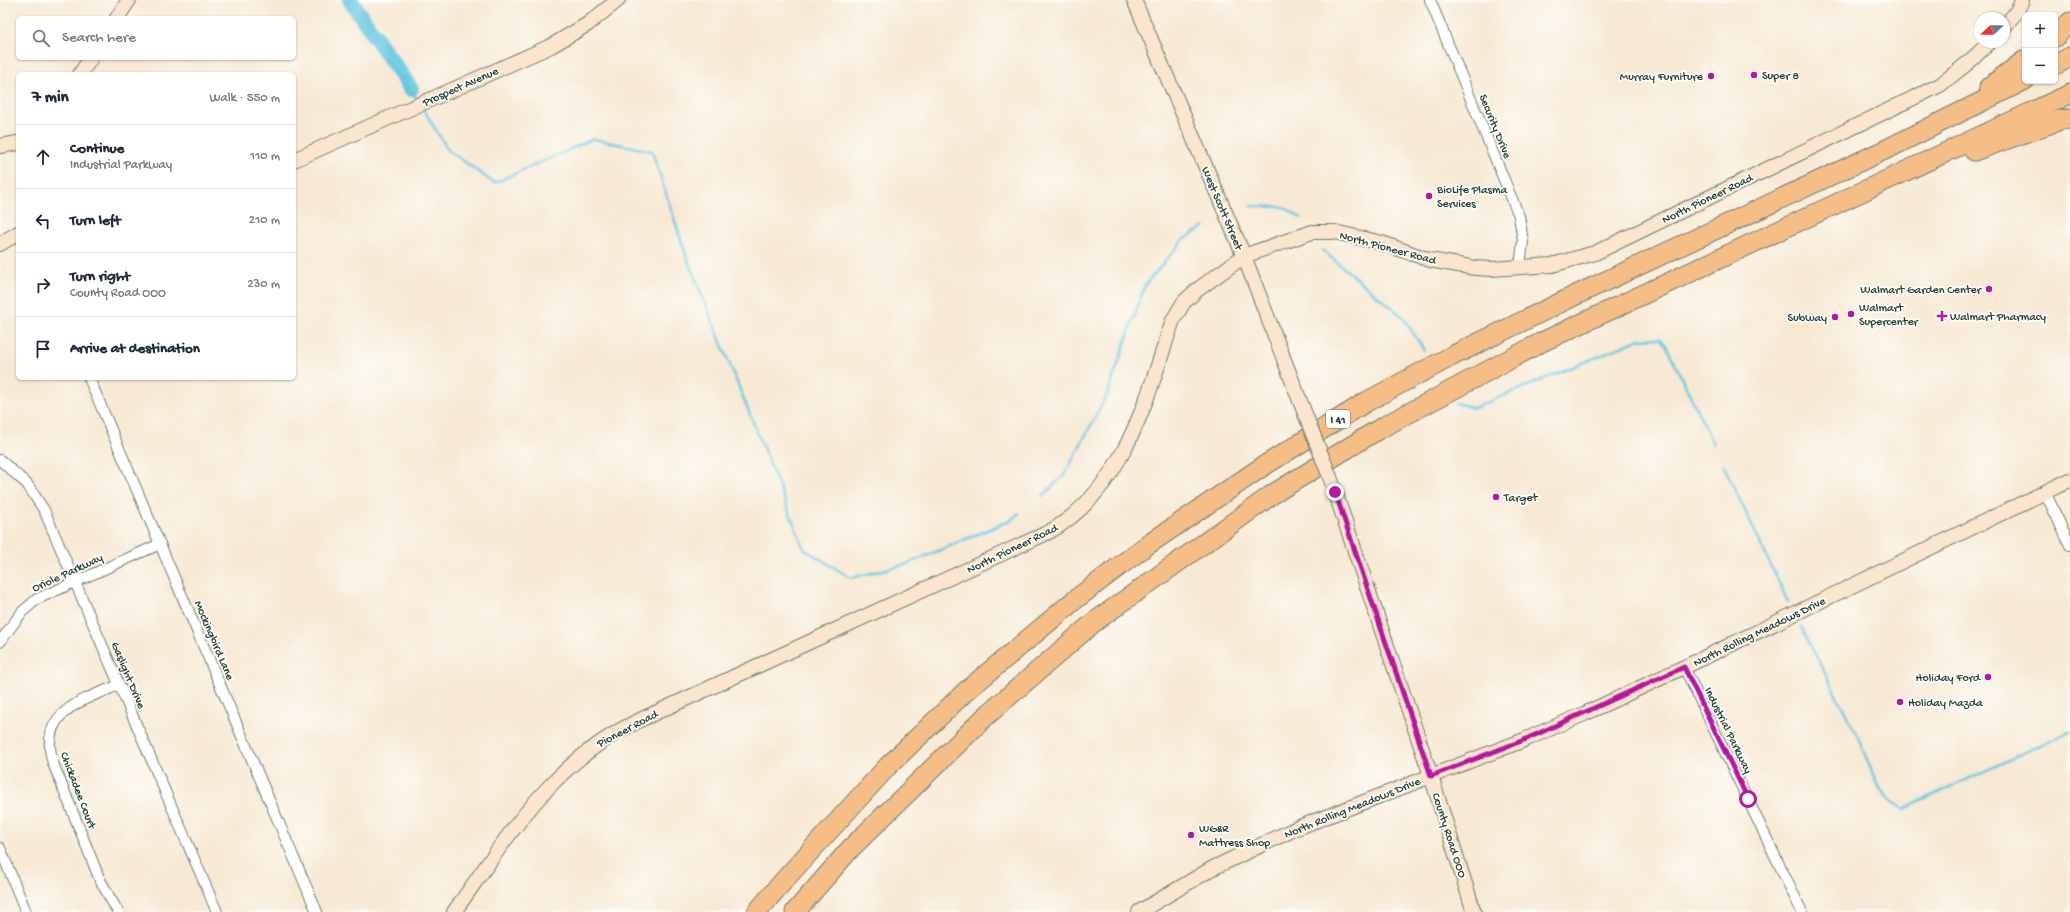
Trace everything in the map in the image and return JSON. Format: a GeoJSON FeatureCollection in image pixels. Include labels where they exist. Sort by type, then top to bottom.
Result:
{"type":"FeatureCollection","features":[{"type":"Feature","properties":{"kind":"highway"},"geometry":{"type":"LineString","coordinates":[[2058,33],[2070,22]]}},
{"type":"Feature","properties":{"kind":"highway"},"geometry":{"type":"LineString","coordinates":[[2058,63],[2070,57]]}},
{"type":"Feature","properties":{"kind":"highway"},"geometry":{"type":"LineString","coordinates":[[1891,147],[1995,84],[2022,62]]}},
{"type":"Feature","properties":{"kind":"highway","name":"I 41"},"geometry":{"type":"LineString","coordinates":[[757,912],[888,766],[965,692],[1076,599],[1114,570],[1146,546],[1262,467],[1366,402],[1452,356],[1583,292],[1891,147],[2022,82]]}},
{"type":"Feature","properties":{"kind":"highway","name":"I 41"},"geometry":{"type":"LineString","coordinates":[[796,912],[851,848],[985,717],[1093,623],[1273,494],[1379,429],[1542,342],[2070,94]]}},
{"type":"Feature","properties":{"kind":"highway"},"geometry":{"type":"LineString","coordinates":[[1862,191],[2060,120],[2070,119]]}},
{"type":"Feature","properties":{"kind":"main road"},"geometry":{"type":"LineString","coordinates":[[118,16],[129,0]]}},
{"type":"Feature","properties":{"kind":"main road","name":"Prospect Avenue"},"geometry":{"type":"LineString","coordinates":[[296,159],[572,35],[598,17],[618,0]]}},
{"type":"Feature","properties":{"kind":"main road","name":"West Scott Street"},"geometry":{"type":"LineString","coordinates":[[1134,0],[1244,256],[1307,418]]}},
{"type":"Feature","properties":{"kind":"main road"},"geometry":{"type":"LineString","coordinates":[[2010,19],[2022,0]]}},
{"type":"Feature","properties":{"kind":"main road","name":"North Pioneer Road"},"geometry":{"type":"LineString","coordinates":[[816,640],[1049,532],[1078,512],[1101,488],[1131,437],[1173,320],[1184,302],[1197,290],[1244,256],[1312,232],[1335,232],[1382,244],[1430,260],[1475,268],[1491,269],[1552,265],[1595,253],[1940,85],[1984,48]]}},
{"type":"Feature","properties":{"kind":"main road"},"geometry":{"type":"LineString","coordinates":[[81,72],[90,60]]}},
{"type":"Feature","properties":{"kind":"main road"},"geometry":{"type":"LineString","coordinates":[[0,146],[16,143]]}},
{"type":"Feature","properties":{"kind":"main road"},"geometry":{"type":"LineString","coordinates":[[0,244],[16,234]]}},
{"type":"Feature","properties":{"kind":"main road","name":"County Road OOO"},"geometry":{"type":"LineString","coordinates":[[1307,418],[1330,477],[1431,776],[1474,912]]}},
{"type":"Feature","properties":{"kind":"main road","name":"North Rolling Meadows Drive"},"geometry":{"type":"LineString","coordinates":[[1139,912],[1213,868],[1297,828],[1524,740],[1684,667],[2070,480]]}},
{"type":"Feature","properties":{"kind":"main road","name":"Pioneer Road"},"geometry":{"type":"LineString","coordinates":[[454,912],[539,796],[563,771],[584,753],[631,724],[816,640]]}},
{"type":"Feature","properties":{"kind":"street","name":"Security Drive"},"geometry":{"type":"LineString","coordinates":[[1430,0],[1519,216],[1523,242],[1520,266]]}},
{"type":"Feature","properties":{"kind":"street","name":"Mockingbird Lane"},"geometry":{"type":"LineString","coordinates":[[90,380],[317,912]]}},
{"type":"Feature","properties":{"kind":"street","name":"Gaslight Drive"},"geometry":{"type":"LineString","coordinates":[[0,460],[22,478],[39,500],[217,912]]}},
{"type":"Feature","properties":{"kind":"street"},"geometry":{"type":"LineString","coordinates":[[2045,492],[2070,545]]}},
{"type":"Feature","properties":{"kind":"street","name":"Oriole Parkway"},"geometry":{"type":"LineString","coordinates":[[0,642],[19,615],[30,604],[44,595],[160,544]]}},
{"type":"Feature","properties":{"kind":"street","name":"Industrial Parkway"},"geometry":{"type":"LineString","coordinates":[[1684,667],[1802,912]]}},
{"type":"Feature","properties":{"kind":"street","name":"Chickadee Court"},"geometry":{"type":"LineString","coordinates":[[118,912],[100,880],[53,764],[50,744],[55,725],[67,709],[80,701],[119,684]]}},
{"type":"Feature","properties":{"kind":"street"},"geometry":{"type":"LineString","coordinates":[[0,848],[26,912]]}},
{"type":"Feature","properties":{"kind":"waterway"},"geometry":{"type":"LineString","coordinates":[[350,0],[411,89]]}},
{"type":"Feature","properties":{"kind":"waterway"},"geometry":{"type":"LineString","coordinates":[[411,89],[417,99]]}},
{"type":"Feature","properties":{"kind":"waterway"},"geometry":{"type":"LineString","coordinates":[[422,107],[448,150],[494,183],[593,139],[652,151],[687,258],[804,549],[851,578],[907,564],[1011,520],[1019,513]]}},
{"type":"Feature","properties":{"kind":"waterway"},"geometry":{"type":"LineString","coordinates":[[1251,206],[1284,207],[1301,218]]}},
{"type":"Feature","properties":{"kind":"waterway"},"geometry":{"type":"LineString","coordinates":[[1043,496],[1065,474],[1108,393],[1145,285],[1184,239],[1204,227]]}},
{"type":"Feature","properties":{"kind":"waterway"},"geometry":{"type":"LineString","coordinates":[[1322,250],[1403,317],[1424,350]]}},
{"type":"Feature","properties":{"kind":"waterway"},"geometry":{"type":"LineString","coordinates":[[1455,403],[1474,408],[1640,339],[1660,338],[1667,347],[1713,444]]}},
{"type":"Feature","properties":{"kind":"waterway"},"geometry":{"type":"LineString","coordinates":[[1723,464],[1788,602]]}},
{"type":"Feature","properties":{"kind":"waterway"},"geometry":{"type":"LineString","coordinates":[[1801,627],[1858,737],[1878,787],[1892,802],[1904,809],[2070,731]]}},
{"type":"Feature","properties":{"kind":"place","name":"Super 8"},"geometry":{"type":"Point","coordinates":[1754,75]}},
{"type":"Feature","properties":{"kind":"place","name":"Murray Furniture"},"geometry":{"type":"Point","coordinates":[1711,76]}},
{"type":"Feature","properties":{"kind":"place","name":"BioLife Plasma Services"},"geometry":{"type":"Point","coordinates":[1429,196]}},
{"type":"Feature","properties":{"kind":"place","name":"Walmart Garden Center"},"geometry":{"type":"Point","coordinates":[1989,289]}},
{"type":"Feature","properties":{"kind":"place","name":"Walmart Supercenter"},"geometry":{"type":"Point","coordinates":[1851,314]}},
{"type":"Feature","properties":{"kind":"place","name":"Walmart Pharmacy"},"geometry":{"type":"Point","coordinates":[1942,316]}},
{"type":"Feature","properties":{"kind":"place","name":"Subway"},"geometry":{"type":"Point","coordinates":[1835,317]}},
{"type":"Feature","properties":{"kind":"place","name":"Target"},"geometry":{"type":"Point","coordinates":[1496,497]}},
{"type":"Feature","properties":{"kind":"place","name":"Holiday Ford"},"geometry":{"type":"Point","coordinates":[1988,677]}},
{"type":"Feature","properties":{"kind":"place","name":"Holiday Mazda"},"geometry":{"type":"Point","coordinates":[1900,702]}},
{"type":"Feature","properties":{"kind":"place","name":"WG&R Mattress Shop"},"geometry":{"type":"Point","coordinates":[1191,835]}},
{"type":"Feature","properties":{"kind":"route"},"geometry":{"type":"LineString","coordinates":[[1335,492],[1431,776],[1524,740],[1584,714],[1684,667],[1748,799]]}}]}
